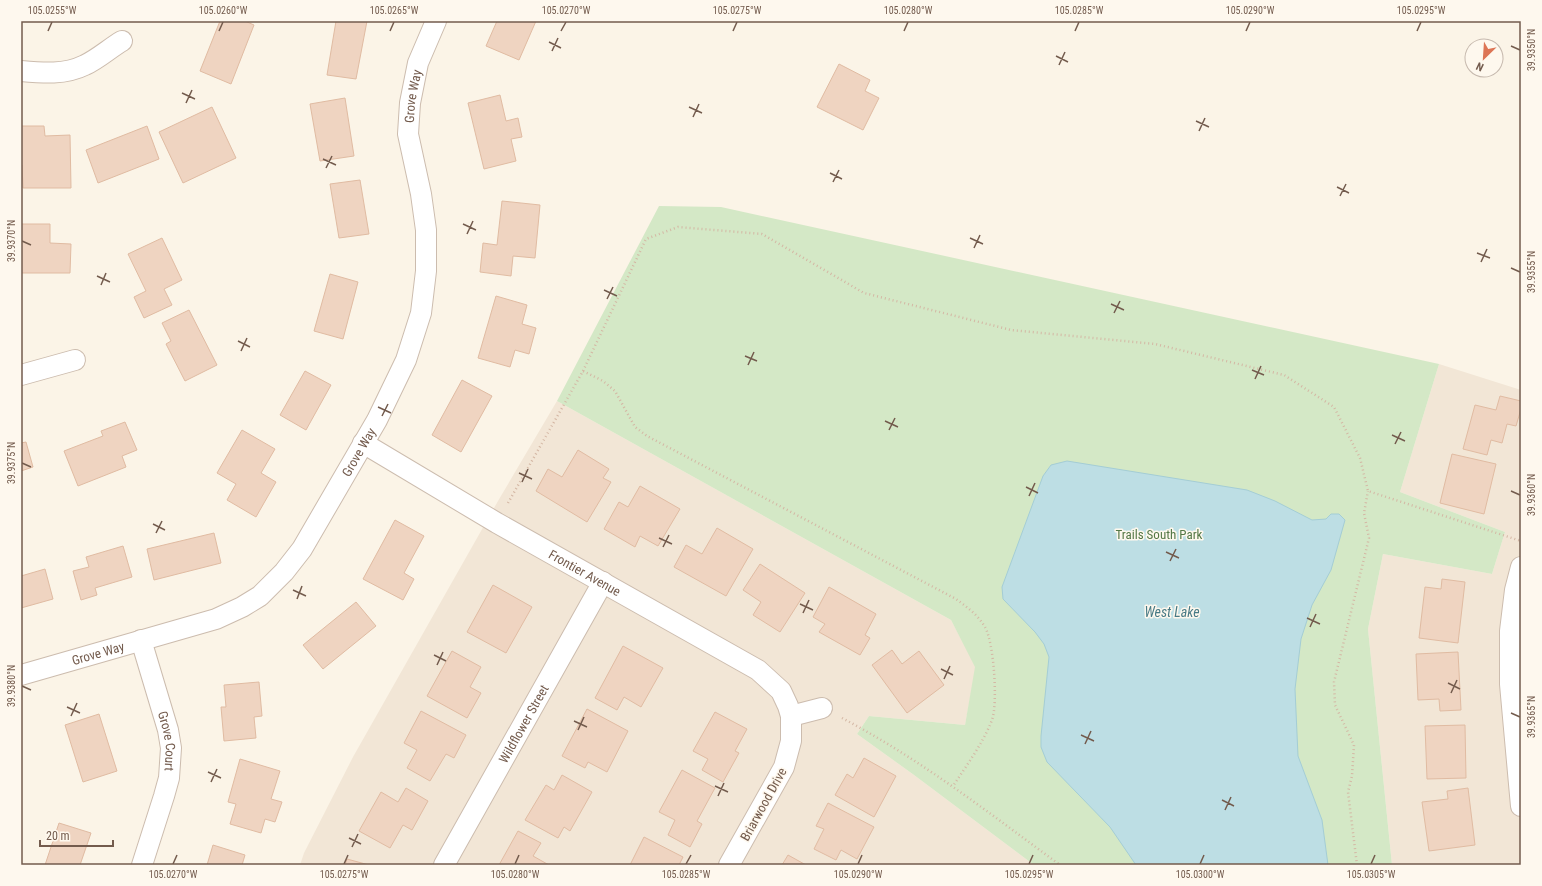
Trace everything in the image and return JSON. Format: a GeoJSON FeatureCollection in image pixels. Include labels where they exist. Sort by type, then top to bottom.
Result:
{"type":"FeatureCollection","features":[{"type":"Feature","properties":{"kind":"street","name":"Grove Way"},"geometry":{"type":"LineString","coordinates":[[21,675],[216,618],[242,607],[260,596],[284,572],[302,549],[377,420],[406,360],[421,313],[426,271],[426,230],[408,134],[410,103],[418,63],[436,21]]}},
{"type":"Feature","properties":{"kind":"street"},"geometry":{"type":"LineString","coordinates":[[21,71],[48,73],[69,71],[86,65],[122,40]]}},
{"type":"Feature","properties":{"kind":"street"},"geometry":{"type":"LineString","coordinates":[[21,375],[75,360]]}},
{"type":"Feature","properties":{"kind":"street","name":"Frontier Avenue"},"geometry":{"type":"LineString","coordinates":[[363,443],[497,523],[758,670],[781,691],[791,716]]}},
{"type":"Feature","properties":{"kind":"street"},"geometry":{"type":"LineString","coordinates":[[1521,567],[1515,590],[1510,631],[1510,684],[1521,806]]}},
{"type":"Feature","properties":{"kind":"street","name":"Wildflower Street"},"geometry":{"type":"LineString","coordinates":[[444,865],[603,582]]}},
{"type":"Feature","properties":{"kind":"street","name":"Grove Court"},"geometry":{"type":"LineString","coordinates":[[141,640],[168,730],[171,748],[169,778],[142,865]]}},
{"type":"Feature","properties":{"kind":"street"},"geometry":{"type":"LineString","coordinates":[[791,716],[822,708]]}},
{"type":"Feature","properties":{"kind":"street","name":"Briarwood Drive"},"geometry":{"type":"LineString","coordinates":[[729,865],[784,768],[792,741],[791,716]]}},
{"type":"Feature","properties":{"kind":"path"},"geometry":{"type":"LineString","coordinates":[[497,523],[583,371],[646,239],[678,227],[762,234],[864,293],[1011,330],[1155,344],[1284,375],[1334,407],[1360,458],[1368,491],[1364,513],[1368,538],[1334,682],[1335,704],[1354,744],[1352,776],[1348,792],[1357,865]]}},
{"type":"Feature","properties":{"kind":"path"},"geometry":{"type":"LineString","coordinates":[[583,371],[603,381],[615,391],[635,427],[647,436],[956,599],[973,611],[985,627],[993,657],[993,718],[985,735],[954,786]]}},
{"type":"Feature","properties":{"kind":"path"},"geometry":{"type":"LineString","coordinates":[[1368,491],[1521,541]]}},
{"type":"Feature","properties":{"kind":"path"},"geometry":{"type":"LineString","coordinates":[[822,708],[892,746],[954,786],[1060,865]]}},
{"type":"Feature","properties":{"kind":"shaded area"},"geometry":{"type":"Polygon","coordinates":[[[1439,364],[1521,390],[1521,865],[1392,865],[1368,629],[1383,554],[1492,574],[1505,532],[1400,492],[1439,364]]]}},
{"type":"Feature","properties":{"kind":"shaded area"},"geometry":{"type":"Polygon","coordinates":[[[557,401],[951,620],[976,667],[965,725],[869,716],[857,734],[1034,865],[300,865],[304,853],[353,757],[498,501],[557,401]]]}},
{"type":"Feature","properties":{"kind":"green space","name":"Trails South Park"},"geometry":{"type":"Polygon","coordinates":[[[659,206],[721,207],[1439,364],[1400,492],[1505,532],[1492,574],[1383,554],[1368,629],[1392,865],[1034,865],[857,734],[869,716],[965,725],[975,667],[951,620],[557,401],[659,206]]]}},
{"type":"Feature","properties":{"kind":"water","name":"West Lake"},"geometry":{"type":"Polygon","coordinates":[[[1067,461],[1247,490],[1275,501],[1312,520],[1326,519],[1331,514],[1339,514],[1345,520],[1331,570],[1312,605],[1301,639],[1295,689],[1298,756],[1322,820],[1328,865],[1136,865],[1110,827],[1047,762],[1041,747],[1041,736],[1049,657],[1044,644],[1035,632],[1003,599],[1002,587],[1043,476],[1051,465],[1067,461]]]}},
{"type":"Feature","properties":{"kind":"building"},"geometry":{"type":"Polygon","coordinates":[[[220,21],[245,21],[254,25],[231,84],[200,71],[220,21]]]}},
{"type":"Feature","properties":{"kind":"building"},"geometry":{"type":"Polygon","coordinates":[[[336,21],[367,21],[356,79],[327,75],[336,21]]]}},
{"type":"Feature","properties":{"kind":"building"},"geometry":{"type":"Polygon","coordinates":[[[497,21],[536,21],[519,60],[486,46],[497,21]]]}},
{"type":"Feature","properties":{"kind":"building"},"geometry":{"type":"Polygon","coordinates":[[[839,64],[870,80],[865,91],[879,98],[863,130],[817,107],[839,64]]]}},
{"type":"Feature","properties":{"kind":"building"},"geometry":{"type":"Polygon","coordinates":[[[500,95],[506,121],[518,118],[522,137],[511,139],[516,161],[484,169],[468,103],[500,95]]]}},
{"type":"Feature","properties":{"kind":"building"},"geometry":{"type":"Polygon","coordinates":[[[345,98],[354,156],[320,161],[310,104],[345,98]]]}},
{"type":"Feature","properties":{"kind":"building"},"geometry":{"type":"Polygon","coordinates":[[[212,107],[236,158],[183,183],[159,132],[212,107]]]}},
{"type":"Feature","properties":{"kind":"building"},"geometry":{"type":"Polygon","coordinates":[[[21,126],[44,126],[45,136],[70,135],[71,188],[23,188],[21,165],[21,126]]]}},
{"type":"Feature","properties":{"kind":"building"},"geometry":{"type":"Polygon","coordinates":[[[147,126],[159,159],[98,183],[86,150],[147,126]]]}},
{"type":"Feature","properties":{"kind":"building"},"geometry":{"type":"Polygon","coordinates":[[[360,180],[369,234],[339,238],[330,184],[360,180]]]}},
{"type":"Feature","properties":{"kind":"building"},"geometry":{"type":"Polygon","coordinates":[[[502,201],[540,205],[535,258],[513,256],[511,276],[480,272],[483,243],[497,245],[502,201]]]}},
{"type":"Feature","properties":{"kind":"building"},"geometry":{"type":"Polygon","coordinates":[[[21,224],[50,224],[50,243],[71,244],[70,273],[21,273],[21,224]]]}},
{"type":"Feature","properties":{"kind":"building"},"geometry":{"type":"Polygon","coordinates":[[[162,238],[182,280],[164,289],[172,305],[144,318],[134,297],[146,291],[128,254],[162,238]]]}},
{"type":"Feature","properties":{"kind":"building"},"geometry":{"type":"Polygon","coordinates":[[[330,274],[358,282],[343,339],[314,331],[330,274]]]}},
{"type":"Feature","properties":{"kind":"building"},"geometry":{"type":"Polygon","coordinates":[[[496,296],[527,305],[522,324],[536,328],[529,354],[515,350],[510,367],[478,358],[496,296]]]}},
{"type":"Feature","properties":{"kind":"building"},"geometry":{"type":"Polygon","coordinates":[[[189,310],[217,365],[185,381],[166,344],[171,341],[162,323],[189,310]]]}},
{"type":"Feature","properties":{"kind":"building"},"geometry":{"type":"Polygon","coordinates":[[[305,371],[331,385],[306,430],[280,415],[305,371]]]}},
{"type":"Feature","properties":{"kind":"building"},"geometry":{"type":"Polygon","coordinates":[[[462,380],[492,396],[461,452],[432,435],[462,380]]]}},
{"type":"Feature","properties":{"kind":"building"},"geometry":{"type":"Polygon","coordinates":[[[1500,396],[1521,401],[1521,409],[1516,426],[1507,424],[1502,443],[1491,440],[1487,455],[1463,449],[1475,405],[1496,410],[1500,396]]]}},
{"type":"Feature","properties":{"kind":"building"},"geometry":{"type":"Polygon","coordinates":[[[125,422],[137,450],[122,456],[126,467],[78,486],[64,451],[103,436],[101,431],[125,422]]]}},
{"type":"Feature","properties":{"kind":"building"},"geometry":{"type":"Polygon","coordinates":[[[242,430],[275,449],[261,473],[276,482],[256,517],[227,500],[236,484],[217,473],[242,430]]]}},
{"type":"Feature","properties":{"kind":"building"},"geometry":{"type":"Polygon","coordinates":[[[26,442],[33,467],[21,471],[21,443],[26,442]]]}},
{"type":"Feature","properties":{"kind":"building"},"geometry":{"type":"Polygon","coordinates":[[[578,450],[609,469],[603,478],[611,482],[587,522],[536,491],[548,469],[562,477],[578,450]]]}},
{"type":"Feature","properties":{"kind":"building"},"geometry":{"type":"Polygon","coordinates":[[[1452,454],[1496,464],[1484,514],[1440,503],[1452,454]]]}},
{"type":"Feature","properties":{"kind":"building"},"geometry":{"type":"Polygon","coordinates":[[[640,486],[680,509],[658,546],[640,536],[635,547],[604,529],[619,502],[628,507],[640,486]]]}},
{"type":"Feature","properties":{"kind":"building"},"geometry":{"type":"Polygon","coordinates":[[[395,520],[424,536],[404,573],[414,579],[403,600],[363,579],[395,520]]]}},
{"type":"Feature","properties":{"kind":"building"},"geometry":{"type":"Polygon","coordinates":[[[717,528],[753,549],[726,596],[674,567],[686,545],[702,554],[717,528]]]}},
{"type":"Feature","properties":{"kind":"building"},"geometry":{"type":"Polygon","coordinates":[[[214,533],[221,563],[154,580],[147,549],[214,533]]]}},
{"type":"Feature","properties":{"kind":"building"},"geometry":{"type":"Polygon","coordinates":[[[123,546],[132,577],[95,588],[97,595],[81,600],[73,571],[89,567],[86,557],[123,546]]]}},
{"type":"Feature","properties":{"kind":"building"},"geometry":{"type":"Polygon","coordinates":[[[760,564],[805,593],[780,632],[753,615],[761,602],[743,590],[760,564]]]}},
{"type":"Feature","properties":{"kind":"building"},"geometry":{"type":"Polygon","coordinates":[[[45,569],[53,599],[21,608],[21,576],[45,569]]]}},
{"type":"Feature","properties":{"kind":"building"},"geometry":{"type":"Polygon","coordinates":[[[1442,579],[1465,582],[1458,643],[1419,638],[1425,587],[1441,589],[1442,579]]]}},
{"type":"Feature","properties":{"kind":"building"},"geometry":{"type":"Polygon","coordinates":[[[493,585],[532,607],[506,653],[467,632],[493,585]]]}},
{"type":"Feature","properties":{"kind":"building"},"geometry":{"type":"Polygon","coordinates":[[[829,587],[876,614],[865,635],[870,638],[860,655],[819,632],[825,624],[813,617],[829,587]]]}},
{"type":"Feature","properties":{"kind":"building"},"geometry":{"type":"Polygon","coordinates":[[[356,602],[376,626],[323,669],[303,645],[356,602]]]}},
{"type":"Feature","properties":{"kind":"building"},"geometry":{"type":"Polygon","coordinates":[[[623,646],[663,668],[641,707],[624,697],[617,710],[595,698],[623,646]]]}},
{"type":"Feature","properties":{"kind":"building"},"geometry":{"type":"Polygon","coordinates":[[[892,650],[902,664],[919,651],[944,685],[907,713],[872,665],[892,650]]]}},
{"type":"Feature","properties":{"kind":"building"},"geometry":{"type":"Polygon","coordinates":[[[452,651],[481,667],[470,687],[481,693],[467,718],[427,696],[452,651]]]}},
{"type":"Feature","properties":{"kind":"building"},"geometry":{"type":"Polygon","coordinates":[[[1458,652],[1461,710],[1440,711],[1439,699],[1418,700],[1416,654],[1458,652]]]}},
{"type":"Feature","properties":{"kind":"building"},"geometry":{"type":"Polygon","coordinates":[[[259,682],[262,716],[254,717],[256,738],[224,741],[221,707],[226,707],[224,685],[259,682]]]}},
{"type":"Feature","properties":{"kind":"building"},"geometry":{"type":"Polygon","coordinates":[[[587,709],[628,731],[607,772],[588,762],[585,768],[562,756],[587,709]]]}},
{"type":"Feature","properties":{"kind":"building"},"geometry":{"type":"Polygon","coordinates":[[[421,711],[466,735],[454,758],[446,754],[430,781],[407,768],[417,750],[404,743],[421,711]]]}},
{"type":"Feature","properties":{"kind":"building"},"geometry":{"type":"Polygon","coordinates":[[[715,712],[747,729],[735,751],[739,753],[723,782],[702,770],[708,759],[693,751],[715,712]]]}},
{"type":"Feature","properties":{"kind":"building"},"geometry":{"type":"Polygon","coordinates":[[[99,714],[117,771],[83,782],[65,725],[99,714]]]}},
{"type":"Feature","properties":{"kind":"building"},"geometry":{"type":"Polygon","coordinates":[[[1465,725],[1466,778],[1427,779],[1425,726],[1465,725]]]}},
{"type":"Feature","properties":{"kind":"building"},"geometry":{"type":"Polygon","coordinates":[[[864,758],[896,776],[874,817],[835,795],[847,774],[853,778],[864,758]]]}},
{"type":"Feature","properties":{"kind":"building"},"geometry":{"type":"Polygon","coordinates":[[[240,759],[280,771],[271,799],[282,802],[275,822],[265,819],[261,833],[230,824],[236,804],[228,802],[240,759]]]}},
{"type":"Feature","properties":{"kind":"building"},"geometry":{"type":"Polygon","coordinates":[[[682,770],[715,788],[697,821],[702,824],[690,847],[668,835],[675,820],[659,812],[682,770]]]}},
{"type":"Feature","properties":{"kind":"building"},"geometry":{"type":"Polygon","coordinates":[[[562,775],[592,792],[570,831],[564,827],[558,838],[525,820],[546,785],[554,790],[562,775]]]}},
{"type":"Feature","properties":{"kind":"building"},"geometry":{"type":"Polygon","coordinates":[[[406,788],[428,801],[412,830],[403,825],[390,848],[359,831],[381,792],[398,802],[406,788]]]}},
{"type":"Feature","properties":{"kind":"building"},"geometry":{"type":"Polygon","coordinates":[[[1468,788],[1475,845],[1429,851],[1422,802],[1448,799],[1447,791],[1468,788]]]}},
{"type":"Feature","properties":{"kind":"building"},"geometry":{"type":"Polygon","coordinates":[[[828,803],[874,827],[857,859],[841,850],[836,860],[814,849],[824,829],[816,826],[828,803]]]}},
{"type":"Feature","properties":{"kind":"building"},"geometry":{"type":"Polygon","coordinates":[[[59,823],[91,833],[80,865],[45,865],[59,823]]]}},
{"type":"Feature","properties":{"kind":"building"},"geometry":{"type":"Polygon","coordinates":[[[518,831],[541,843],[533,856],[549,865],[499,865],[518,831]]]}},
{"type":"Feature","properties":{"kind":"building"},"geometry":{"type":"Polygon","coordinates":[[[644,837],[683,857],[679,865],[630,865],[644,837]]]}},
{"type":"Feature","properties":{"kind":"building"},"geometry":{"type":"Polygon","coordinates":[[[213,845],[245,855],[242,865],[207,865],[213,845]]]}},
{"type":"Feature","properties":{"kind":"building"},"geometry":{"type":"Polygon","coordinates":[[[788,855],[806,865],[782,865],[788,855]]]}},
{"type":"Feature","properties":{"kind":"building"},"geometry":{"type":"Polygon","coordinates":[[[347,859],[369,865],[345,865],[347,859]]]}}]}
